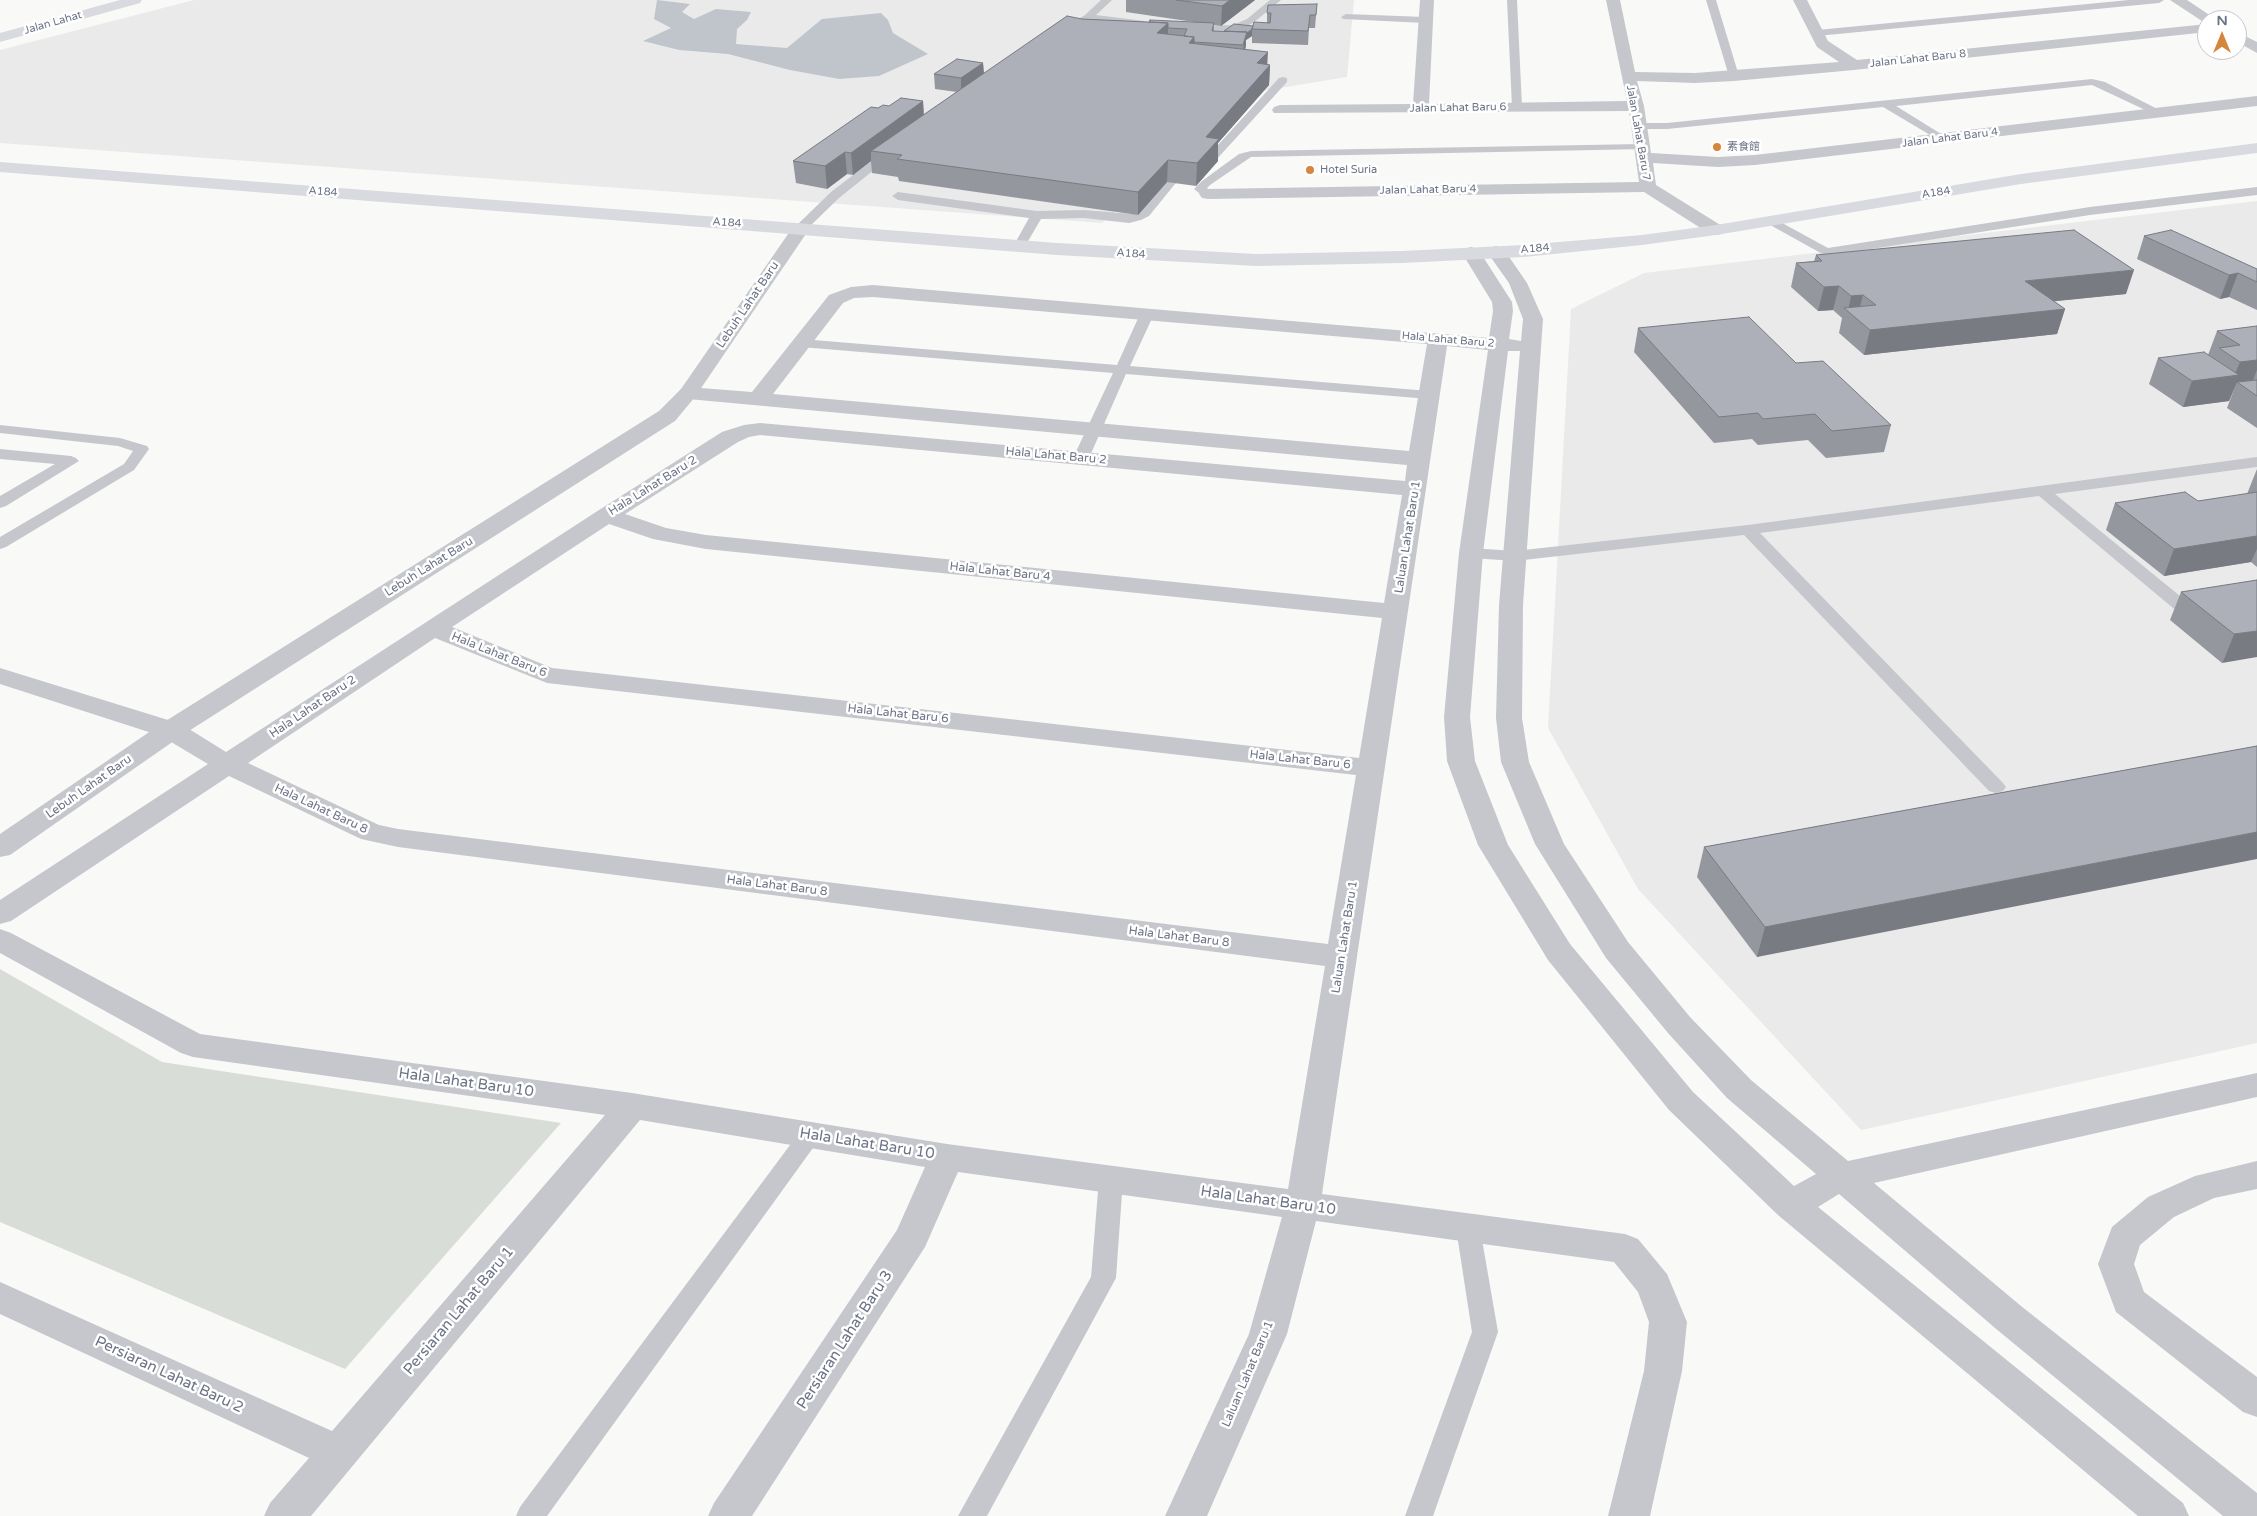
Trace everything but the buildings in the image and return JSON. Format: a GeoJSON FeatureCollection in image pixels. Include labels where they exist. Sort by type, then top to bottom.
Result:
{"type":"FeatureCollection","features":[{"type":"Feature","properties":{"kind":"main road","name":"Jalan Lahat"},"geometry":{"type":"LineString","coordinates":[[0,38],[135,0]]}},
{"type":"Feature","properties":{"kind":"main road"},"geometry":{"type":"LineString","coordinates":[[0,31],[118,5]]}},
{"type":"Feature","properties":{"kind":"main road","name":"A184"},"geometry":{"type":"LineString","coordinates":[[0,167],[1138,254],[1256,260],[1402,257],[1584,245],[1716,230],[2020,179],[2257,148]]}},
{"type":"Feature","properties":{"kind":"street"},"geometry":{"type":"LineString","coordinates":[[1422,109],[1426,0]]}},
{"type":"Feature","properties":{"kind":"street","name":"Jalan Lahat Baru 7"},"geometry":{"type":"LineString","coordinates":[[1613,0],[1636,106],[1648,187],[1716,230]]}},
{"type":"Feature","properties":{"kind":"street"},"geometry":{"type":"LineString","coordinates":[[1800,0],[1822,44],[1854,65]]}},
{"type":"Feature","properties":{"kind":"street"},"geometry":{"type":"LineString","coordinates":[[2177,0],[2197,12]]}},
{"type":"Feature","properties":{"kind":"street","name":"Jalan Lahat Baru 8"},"geometry":{"type":"LineString","coordinates":[[1628,76],[1695,78],[1734,76],[2197,29]]}},
{"type":"Feature","properties":{"kind":"street","name":"Jalan Lahat Baru 4"},"geometry":{"type":"LineString","coordinates":[[1642,152],[1718,162],[1755,160],[2257,101]]}},
{"type":"Feature","properties":{"kind":"street","name":"Jalan Lahat Baru 6"},"geometry":{"type":"LineString","coordinates":[[1280,110],[1636,106]]}},
{"type":"Feature","properties":{"kind":"street","name":"Jalan Lahat Baru 4"},"geometry":{"type":"LineString","coordinates":[[1208,194],[1648,187]]}},
{"type":"Feature","properties":{"kind":"street","name":"Lebuh Lahat Baru"},"geometry":{"type":"LineString","coordinates":[[0,848],[171,730],[667,416],[688,393],[800,228]]}},
{"type":"Feature","properties":{"kind":"street"},"geometry":{"type":"LineString","coordinates":[[1496,252],[1518,283],[1528,303],[1532,319],[1508,662],[1509,718],[1514,762],[1550,844],[1617,950],[1679,1025],[1739,1089],[2008,1317],[2254,1516]]}},
{"type":"Feature","properties":{"kind":"street"},"geometry":{"type":"LineString","coordinates":[[1471,253],[1502,302],[1471,553],[1457,717],[1461,761],[1493,845],[1560,952],[1681,1101],[1791,1205],[2168,1516]]}},
{"type":"Feature","properties":{"kind":"street","name":"Hala Lahat Baru 2"},"geometry":{"type":"LineString","coordinates":[[758,400],[836,299],[851,293],[873,291],[1530,348]]}},
{"type":"Feature","properties":{"kind":"street","name":"Laluan Lahat Baru 1"},"geometry":{"type":"LineString","coordinates":[[1186,1516],[1268,1334],[1303,1206],[1438,339]]}},
{"type":"Feature","properties":{"kind":"street"},"geometry":{"type":"LineString","coordinates":[[688,393],[1420,459]]}},
{"type":"Feature","properties":{"kind":"street","name":"Hala Lahat Baru 2"},"geometry":{"type":"LineString","coordinates":[[0,914],[607,515],[730,437],[744,431],[760,429],[1415,489]]}},
{"type":"Feature","properties":{"kind":"street","name":"Hala Lahat Baru 4"},"geometry":{"type":"LineString","coordinates":[[607,515],[661,534],[706,542],[1396,612]]}},
{"type":"Feature","properties":{"kind":"street","name":"Hala Lahat Baru 6"},"geometry":{"type":"LineString","coordinates":[[433,628],[546,675],[1371,768]]}},
{"type":"Feature","properties":{"kind":"street","name":"Hala Lahat Baru 8"},"geometry":{"type":"LineString","coordinates":[[0,676],[171,730],[228,764],[371,832],[398,838],[1342,957]]}},
{"type":"Feature","properties":{"kind":"street","name":"Hala Lahat Baru 10"},"geometry":{"type":"LineString","coordinates":[[0,940],[193,1044],[632,1106],[947,1157],[1625,1249],[1654,1286],[1668,1322],[1663,1371],[1629,1516]]}},
{"type":"Feature","properties":{"kind":"street"},"geometry":{"type":"LineString","coordinates":[[1791,1205],[1842,1176],[2257,1085]]}},
{"type":"Feature","properties":{"kind":"street","name":"Persiaran Lahat Baru 1"},"geometry":{"type":"LineString","coordinates":[[285,1516],[632,1106]]}},
{"type":"Feature","properties":{"kind":"street","name":"Persiaran Lahat Baru 3"},"geometry":{"type":"LineString","coordinates":[[730,1516],[912,1237],[947,1157]]}},
{"type":"Feature","properties":{"kind":"street"},"geometry":{"type":"LineString","coordinates":[[2256,1398],[2128,1301],[2116,1264],[2125,1237],[2161,1207],[2207,1186],[2257,1174]]}},
{"type":"Feature","properties":{"kind":"street","name":"Persiaran Lahat Baru 2"},"geometry":{"type":"LineString","coordinates":[[0,1297],[339,1453]]}},
{"type":"Feature","properties":{"kind":"lane"},"geometry":{"type":"LineString","coordinates":[[1052,39],[1088,16],[1107,0]]}},
{"type":"Feature","properties":{"kind":"lane"},"geometry":{"type":"LineString","coordinates":[[1174,28],[1209,30],[1235,28],[1250,21],[1276,0]]}},
{"type":"Feature","properties":{"kind":"lane"},"geometry":{"type":"LineString","coordinates":[[1512,0],[1517,107]]}},
{"type":"Feature","properties":{"kind":"lane"},"geometry":{"type":"LineString","coordinates":[[1710,0],[1734,76]]}},
{"type":"Feature","properties":{"kind":"lane"},"geometry":{"type":"LineString","coordinates":[[1817,33],[2159,0]]}},
{"type":"Feature","properties":{"kind":"lane"},"geometry":{"type":"LineString","coordinates":[[1088,16],[1155,25]]}},
{"type":"Feature","properties":{"kind":"lane"},"geometry":{"type":"LineString","coordinates":[[1346,17],[1426,20]]}},
{"type":"Feature","properties":{"kind":"lane"},"geometry":{"type":"LineString","coordinates":[[898,196],[1037,215],[1084,214],[1129,219],[1145,213],[1171,182],[1194,172],[1212,158],[1283,80]]}},
{"type":"Feature","properties":{"kind":"lane"},"geometry":{"type":"LineString","coordinates":[[1639,126],[1667,126],[2092,82],[2102,84],[2160,113]]}},
{"type":"Feature","properties":{"kind":"lane"},"geometry":{"type":"LineString","coordinates":[[1886,104],[1942,139]]}},
{"type":"Feature","properties":{"kind":"lane"},"geometry":{"type":"LineString","coordinates":[[800,228],[835,195],[898,146]]}},
{"type":"Feature","properties":{"kind":"lane"},"geometry":{"type":"LineString","coordinates":[[1208,194],[1200,189],[1243,156],[1251,154],[1642,152]]}},
{"type":"Feature","properties":{"kind":"lane"},"geometry":{"type":"LineString","coordinates":[[1769,221],[1826,252],[2090,211],[2257,190]]}},
{"type":"Feature","properties":{"kind":"lane"},"geometry":{"type":"LineString","coordinates":[[1020,245],[1037,215]]}},
{"type":"Feature","properties":{"kind":"lane"},"geometry":{"type":"LineString","coordinates":[[1081,458],[1147,314]]}},
{"type":"Feature","properties":{"kind":"lane"},"geometry":{"type":"LineString","coordinates":[[801,343],[1429,395]]}},
{"type":"Feature","properties":{"kind":"lane"},"geometry":{"type":"LineString","coordinates":[[0,429],[120,442],[142,449],[129,467],[0,544]]}},
{"type":"Feature","properties":{"kind":"lane"},"geometry":{"type":"LineString","coordinates":[[0,454],[71,462],[0,503]]}},
{"type":"Feature","properties":{"kind":"lane"},"geometry":{"type":"LineString","coordinates":[[1471,553],[1515,556],[1748,530],[2044,492],[2257,462]]}},
{"type":"Feature","properties":{"kind":"lane"},"geometry":{"type":"LineString","coordinates":[[2044,492],[2185,609]]}},
{"type":"Feature","properties":{"kind":"lane"},"geometry":{"type":"LineString","coordinates":[[1748,530],[1996,787]]}},
{"type":"Feature","properties":{"kind":"lane"},"geometry":{"type":"LineString","coordinates":[[530,1516],[810,1135]]}},
{"type":"Feature","properties":{"kind":"lane"},"geometry":{"type":"LineString","coordinates":[[972,1516],[1103,1278],[1112,1179]]}},
{"type":"Feature","properties":{"kind":"lane"},"geometry":{"type":"LineString","coordinates":[[1419,1516],[1486,1332],[1468,1228]]}},
{"type":"Feature","properties":{"kind":"shaded area"},"geometry":{"type":"Polygon","coordinates":[[[194,0],[1354,0],[1347,77],[1244,94],[1102,223],[0,143],[0,50],[194,0]]]}},
{"type":"Feature","properties":{"kind":"shaded area"},"geometry":{"type":"Polygon","coordinates":[[[657,0],[690,4],[682,12],[694,19],[716,9],[751,12],[747,20],[737,29],[736,44],[787,48],[822,19],[881,13],[888,20],[893,33],[928,54],[879,76],[839,79],[790,70],[728,54],[679,50],[643,41],[671,28],[654,19],[657,0]]]}},
{"type":"Feature","properties":{"kind":"shaded area"},"geometry":{"type":"Polygon","coordinates":[[[2257,201],[2257,1043],[1861,1130],[1638,889],[1548,728],[1571,309],[1644,273],[2257,201]]]}},
{"type":"Feature","properties":{"kind":"shaded area"},"geometry":{"type":"Polygon","coordinates":[[[0,969],[162,1062],[561,1123],[345,1369],[0,1222],[0,969]]]}},
{"type":"Feature","properties":{"kind":"place","name":"素食館"},"geometry":{"type":"Point","coordinates":[1717,147]}},
{"type":"Feature","properties":{"kind":"place","name":"Hotel Suria"},"geometry":{"type":"Point","coordinates":[1310,170]}}]}
